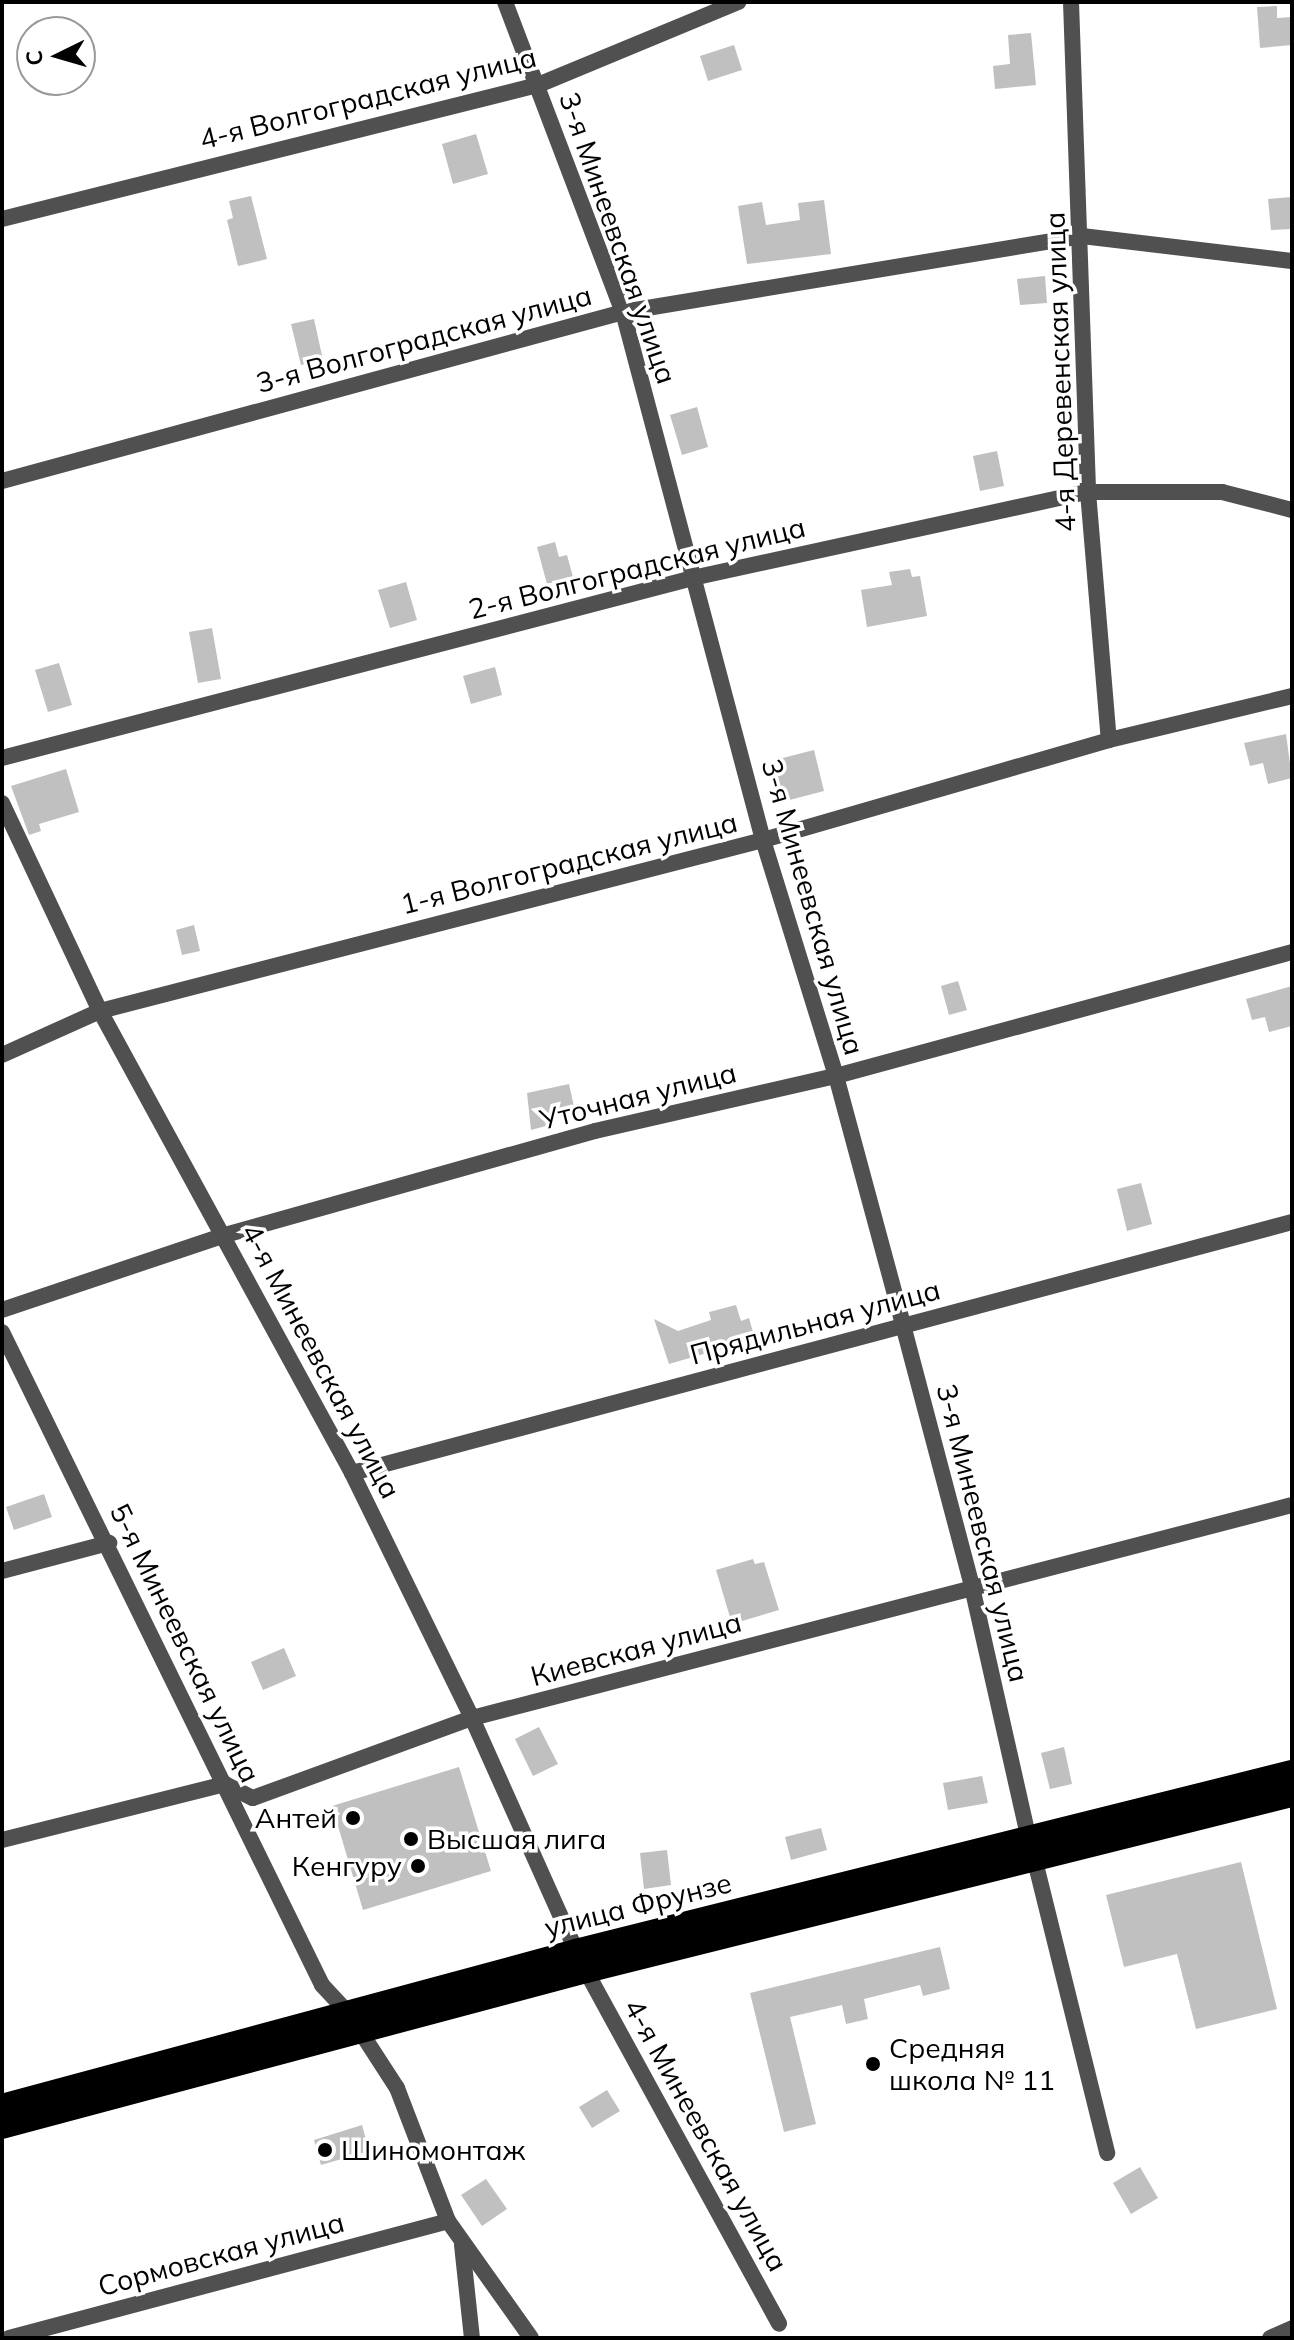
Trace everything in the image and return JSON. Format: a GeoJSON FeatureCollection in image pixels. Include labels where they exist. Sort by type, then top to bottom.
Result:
{"type":"FeatureCollection","features":[{"type":"Feature","properties":{"kind":"highway","name":"улица Фрунзе"},"geometry":{"type":"LineString","coordinates":[[2,2127],[355,2022],[581,1961],[1031,1848],[1292,1772]]}},
{"type":"Feature","properties":{"kind":"highway","name":"улица Фрунзе"},"geometry":{"type":"LineString","coordinates":[[1031,1848],[1292,1795]]}},
{"type":"Feature","properties":{"kind":"highway","name":"улица Фрунзе"},"geometry":{"type":"LineString","coordinates":[[2,2106],[355,2022]]}},
{"type":"Feature","properties":{"kind":"street","name":"3-я Минеевская улица"},"geometry":{"type":"LineString","coordinates":[[505,2],[623,312],[697,577],[763,840],[836,1076],[972,1587],[1031,1848],[1107,2153]]}},
{"type":"Feature","properties":{"kind":"street","name":"4-я Волгоградская улица"},"geometry":{"type":"LineString","coordinates":[[2,219],[538,85],[738,2]]}},
{"type":"Feature","properties":{"kind":"street","name":"4-я Деревенская улица"},"geometry":{"type":"LineString","coordinates":[[1071,2],[1082,236],[1088,492],[1109,740]]}},
{"type":"Feature","properties":{"kind":"street","name":"3-я Волгоградская улица"},"geometry":{"type":"LineString","coordinates":[[2,481],[623,312],[1082,236],[1292,261]]}},
{"type":"Feature","properties":{"kind":"street","name":"2-я Волгоградская улица"},"geometry":{"type":"LineString","coordinates":[[2,758],[697,577],[1088,492],[1222,492],[1292,510]]}},
{"type":"Feature","properties":{"kind":"street","name":"1-я Волгоградская улица"},"geometry":{"type":"LineString","coordinates":[[2,1055],[100,1011],[763,840],[1109,740],[1292,696]]}},
{"type":"Feature","properties":{"kind":"street","name":"4-я Минеевская улица"},"geometry":{"type":"LineString","coordinates":[[2,803],[100,1011],[225,1235],[352,1473],[472,1718],[581,1961],[779,2324]]}},
{"type":"Feature","properties":{"kind":"street","name":"Уточная улица"},"geometry":{"type":"LineString","coordinates":[[2,1310],[225,1235],[595,1131],[836,1076],[1292,952]]}},
{"type":"Feature","properties":{"kind":"street","name":"Прядильная улица"},"geometry":{"type":"LineString","coordinates":[[352,1473],[1292,1222]]}},
{"type":"Feature","properties":{"kind":"street","name":"5-я Минеевская улица"},"geometry":{"type":"LineString","coordinates":[[2,1332],[109,1543],[322,1985],[355,2022],[397,2088],[448,2221],[462,2245],[531,2338]]}},
{"type":"Feature","properties":{"kind":"street","name":"Киевская улица"},"geometry":{"type":"LineString","coordinates":[[225,1784],[253,1798],[472,1718],[1292,1505]]}},
{"type":"Feature","properties":{"kind":"street"},"geometry":{"type":"LineString","coordinates":[[2,1571],[109,1543]]}},
{"type":"Feature","properties":{"kind":"street"},"geometry":{"type":"LineString","coordinates":[[2,1840],[225,1784]]}},
{"type":"Feature","properties":{"kind":"street","name":"Сормовская улица"},"geometry":{"type":"LineString","coordinates":[[9,2338],[448,2221]]}},
{"type":"Feature","properties":{"kind":"street"},"geometry":{"type":"LineString","coordinates":[[462,2245],[472,2338]]}},
{"type":"Feature","properties":{"kind":"street"},"geometry":{"type":"LineString","coordinates":[[1270,2338],[1292,2328]]}},
{"type":"Feature","properties":{"kind":"building"},"geometry":{"type":"Polygon","coordinates":[[[1277,6],[1277,18],[1292,17],[1292,45],[1260,48],[1257,7],[1277,6]]]}},
{"type":"Feature","properties":{"kind":"building"},"geometry":{"type":"Polygon","coordinates":[[[1031,33],[1036,85],[995,89],[993,66],[1010,64],[1008,35],[1031,33]]]}},
{"type":"Feature","properties":{"kind":"building"},"geometry":{"type":"Polygon","coordinates":[[[734,45],[742,70],[708,81],[700,56],[734,45]]]}},
{"type":"Feature","properties":{"kind":"building"},"geometry":{"type":"Polygon","coordinates":[[[476,134],[488,174],[453,184],[442,144],[476,134]]]}},
{"type":"Feature","properties":{"kind":"building"},"geometry":{"type":"Polygon","coordinates":[[[251,196],[267,259],[238,266],[227,220],[233,218],[229,201],[251,196]]]}},
{"type":"Feature","properties":{"kind":"building"},"geometry":{"type":"Polygon","coordinates":[[[1292,197],[1292,229],[1271,230],[1268,199],[1292,197]]]}},
{"type":"Feature","properties":{"kind":"building"},"geometry":{"type":"Polygon","coordinates":[[[824,200],[831,254],[747,264],[738,206],[762,202],[766,225],[800,220],[798,203],[824,200]]]}},
{"type":"Feature","properties":{"kind":"building"},"geometry":{"type":"Polygon","coordinates":[[[1045,276],[1047,303],[1020,305],[1017,279],[1045,276]]]}},
{"type":"Feature","properties":{"kind":"building"},"geometry":{"type":"Polygon","coordinates":[[[314,319],[323,360],[301,365],[291,324],[314,319]]]}},
{"type":"Feature","properties":{"kind":"building"},"geometry":{"type":"Polygon","coordinates":[[[697,407],[708,447],[682,455],[670,415],[697,407]]]}},
{"type":"Feature","properties":{"kind":"building"},"geometry":{"type":"Polygon","coordinates":[[[997,451],[1004,486],[980,491],[973,456],[997,451]]]}},
{"type":"Feature","properties":{"kind":"building"},"geometry":{"type":"Polygon","coordinates":[[[555,542],[559,557],[567,555],[573,577],[547,584],[537,547],[555,542]]]}},
{"type":"Feature","properties":{"kind":"building"},"geometry":{"type":"Polygon","coordinates":[[[910,569],[912,577],[920,576],[927,616],[867,627],[861,590],[892,585],[889,572],[910,569]]]}},
{"type":"Feature","properties":{"kind":"building"},"geometry":{"type":"Polygon","coordinates":[[[406,582],[417,620],[390,628],[378,590],[406,582]]]}},
{"type":"Feature","properties":{"kind":"building"},"geometry":{"type":"Polygon","coordinates":[[[212,628],[221,679],[198,683],[189,632],[212,628]]]}},
{"type":"Feature","properties":{"kind":"building"},"geometry":{"type":"Polygon","coordinates":[[[59,663],[72,705],[48,712],[35,670],[59,663]]]}},
{"type":"Feature","properties":{"kind":"building"},"geometry":{"type":"Polygon","coordinates":[[[495,667],[502,695],[471,704],[463,676],[495,667]]]}},
{"type":"Feature","properties":{"kind":"building"},"geometry":{"type":"Polygon","coordinates":[[[1286,734],[1292,778],[1268,784],[1263,763],[1250,766],[1244,743],[1286,734]]]}},
{"type":"Feature","properties":{"kind":"building"},"geometry":{"type":"Polygon","coordinates":[[[814,750],[824,791],[778,803],[767,762],[814,750]]]}},
{"type":"Feature","properties":{"kind":"building"},"geometry":{"type":"Polygon","coordinates":[[[66,769],[79,812],[39,824],[41,831],[29,835],[11,786],[66,769]]]}},
{"type":"Feature","properties":{"kind":"building"},"geometry":{"type":"Polygon","coordinates":[[[194,925],[200,951],[182,955],[176,930],[194,925]]]}},
{"type":"Feature","properties":{"kind":"building"},"geometry":{"type":"Polygon","coordinates":[[[958,981],[967,1010],[949,1015],[941,986],[958,981]]]}},
{"type":"Feature","properties":{"kind":"building"},"geometry":{"type":"Polygon","coordinates":[[[1292,986],[1292,1026],[1269,1032],[1265,1017],[1252,1020],[1246,999],[1292,986]]]}},
{"type":"Feature","properties":{"kind":"building"},"geometry":{"type":"Polygon","coordinates":[[[569,1084],[575,1111],[545,1118],[546,1126],[531,1130],[527,1093],[569,1084]]]}},
{"type":"Feature","properties":{"kind":"building"},"geometry":{"type":"Polygon","coordinates":[[[1141,1183],[1152,1224],[1127,1231],[1117,1189],[1141,1183]]]}},
{"type":"Feature","properties":{"kind":"building"},"geometry":{"type":"Polygon","coordinates":[[[736,1305],[741,1321],[749,1318],[755,1339],[669,1364],[654,1319],[678,1331],[711,1320],[709,1312],[736,1305]]]}},
{"type":"Feature","properties":{"kind":"building"},"geometry":{"type":"Polygon","coordinates":[[[44,1494],[52,1517],[14,1530],[6,1507],[44,1494]]]}},
{"type":"Feature","properties":{"kind":"building"},"geometry":{"type":"Polygon","coordinates":[[[753,1559],[755,1564],[764,1562],[779,1610],[732,1624],[716,1570],[753,1559]]]}},
{"type":"Feature","properties":{"kind":"building"},"geometry":{"type":"Polygon","coordinates":[[[284,1648],[296,1676],[263,1690],[251,1662],[284,1648]]]}},
{"type":"Feature","properties":{"kind":"building"},"geometry":{"type":"Polygon","coordinates":[[[539,1727],[558,1764],[533,1776],[515,1739],[539,1727]]]}},
{"type":"Feature","properties":{"kind":"building"},"geometry":{"type":"Polygon","coordinates":[[[1064,1747],[1072,1784],[1050,1789],[1041,1753],[1064,1747]]]}},
{"type":"Feature","properties":{"kind":"building","name":"Высшая лига"},"geometry":{"type":"Polygon","coordinates":[[[459,1767],[491,1871],[363,1910],[332,1806],[459,1767]]]}},
{"type":"Feature","properties":{"kind":"building"},"geometry":{"type":"Polygon","coordinates":[[[982,1776],[988,1803],[948,1810],[943,1783],[982,1776]]]}},
{"type":"Feature","properties":{"kind":"building"},"geometry":{"type":"Polygon","coordinates":[[[821,1828],[827,1850],[791,1860],[785,1837],[821,1828]]]}},
{"type":"Feature","properties":{"kind":"building"},"geometry":{"type":"Polygon","coordinates":[[[667,1850],[671,1885],[644,1889],[640,1853],[667,1850]]]}},
{"type":"Feature","properties":{"kind":"building"},"geometry":{"type":"Polygon","coordinates":[[[1241,1862],[1277,2009],[1196,2029],[1177,1954],[1124,1967],[1106,1895],[1241,1862]]]}},
{"type":"Feature","properties":{"kind":"building"},"geometry":{"type":"Polygon","coordinates":[[[940,1947],[950,1989],[923,1996],[920,1985],[864,1999],[868,2019],[846,2024],[842,2005],[790,2017],[816,2124],[784,2132],[750,1993],[940,1947]]]}},
{"type":"Feature","properties":{"kind":"building"},"geometry":{"type":"Polygon","coordinates":[[[607,2090],[620,2111],[592,2128],[579,2107],[607,2090]]]}},
{"type":"Feature","properties":{"kind":"building"},"geometry":{"type":"Polygon","coordinates":[[[362,2125],[369,2151],[321,2165],[314,2140],[362,2125]]]}},
{"type":"Feature","properties":{"kind":"building"},"geometry":{"type":"Polygon","coordinates":[[[1140,2167],[1158,2198],[1131,2214],[1113,2183],[1140,2167]]]}},
{"type":"Feature","properties":{"kind":"building"},"geometry":{"type":"Polygon","coordinates":[[[486,2179],[507,2209],[482,2226],[461,2195],[486,2179]]]}},
{"type":"Feature","properties":{"kind":"place","name":"Антей"},"geometry":{"type":"Point","coordinates":[353,1818]}},
{"type":"Feature","properties":{"kind":"place","name":"Высшая лига"},"geometry":{"type":"Point","coordinates":[411,1839]}},
{"type":"Feature","properties":{"kind":"place","name":"Кенгуру"},"geometry":{"type":"Point","coordinates":[418,1866]}},
{"type":"Feature","properties":{"kind":"place","name":"Средняя школа № 11"},"geometry":{"type":"Point","coordinates":[873,2064]}},
{"type":"Feature","properties":{"kind":"place","name":"Шиномонтаж"},"geometry":{"type":"Point","coordinates":[325,2150]}}]}
